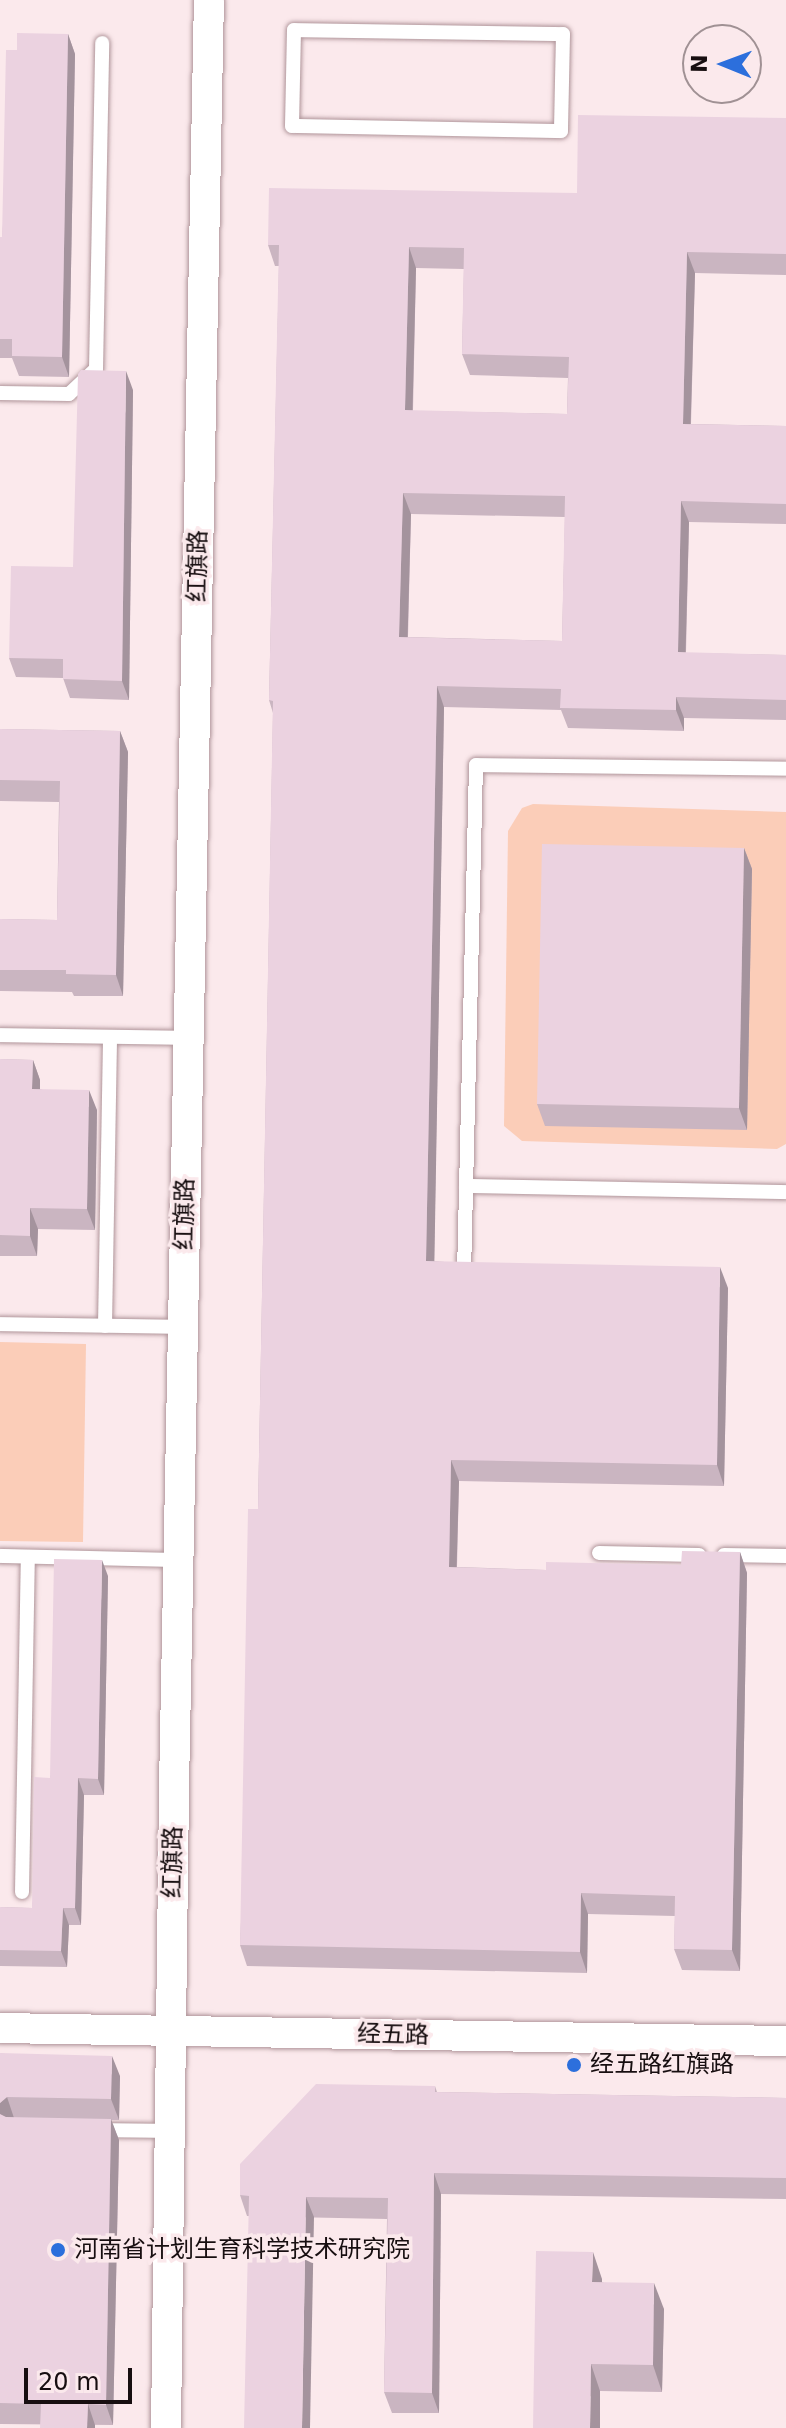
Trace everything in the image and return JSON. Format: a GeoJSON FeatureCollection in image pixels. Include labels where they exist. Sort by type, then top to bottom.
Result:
{"type":"FeatureCollection","features":[{"type":"Feature","properties":{"kind":"street","name":"红旗路"},"geometry":{"type":"LineString","coordinates":[[166,2428],[183,1327],[209,0]]}},
{"type":"Feature","properties":{"kind":"street","name":"经五路"},"geometry":{"type":"LineString","coordinates":[[0,2028],[786,2041]]}},
{"type":"Feature","properties":{"kind":"lane"},"geometry":{"type":"LineString","coordinates":[[294,30],[563,34],[561,131],[292,126],[294,30]]}},
{"type":"Feature","properties":{"kind":"lane"},"geometry":{"type":"LineString","coordinates":[[0,393],[69,394],[96,369],[102,43]]}},
{"type":"Feature","properties":{"kind":"lane"},"geometry":{"type":"LineString","coordinates":[[464,1274],[476,765],[786,769]]}},
{"type":"Feature","properties":{"kind":"lane"},"geometry":{"type":"LineString","coordinates":[[0,1035],[189,1038]]}},
{"type":"Feature","properties":{"kind":"lane"},"geometry":{"type":"LineString","coordinates":[[105,1326],[110,1037]]}},
{"type":"Feature","properties":{"kind":"lane"},"geometry":{"type":"LineString","coordinates":[[466,1186],[786,1192]]}},
{"type":"Feature","properties":{"kind":"lane"},"geometry":{"type":"LineString","coordinates":[[0,1324],[183,1327]]}},
{"type":"Feature","properties":{"kind":"lane"},"geometry":{"type":"LineString","coordinates":[[599,1553],[786,1556]]}},
{"type":"Feature","properties":{"kind":"lane"},"geometry":{"type":"LineString","coordinates":[[0,1556],[179,1560]]}},
{"type":"Feature","properties":{"kind":"lane"},"geometry":{"type":"LineString","coordinates":[[22,1892],[28,1557]]}},
{"type":"Feature","properties":{"kind":"lane"},"geometry":{"type":"LineString","coordinates":[[77,2129],[170,2131]]}},
{"type":"Feature","properties":{"kind":"shaded area"},"geometry":{"type":"Polygon","coordinates":[[[533,804],[786,812],[786,1144],[777,1149],[522,1141],[504,1126],[508,831],[522,808],[533,804]]]}},
{"type":"Feature","properties":{"kind":"shaded area"},"geometry":{"type":"Polygon","coordinates":[[[0,1342],[86,1344],[83,1542],[0,1541],[0,1342]]]}},
{"type":"Feature","properties":{"kind":"building"},"geometry":{"type":"Polygon","coordinates":[[[17,33],[68,34],[62,357],[12,356],[12,339],[0,339],[6,50],[17,50],[17,33]]]}},
{"type":"Feature","properties":{"kind":"building"},"geometry":{"type":"Polygon","coordinates":[[[578,115],[786,118],[786,254],[687,252],[683,424],[786,426],[786,504],[681,501],[678,652],[786,655],[786,700],[676,697],[676,710],[560,708],[561,689],[437,686],[426,1261],[720,1267],[717,1465],[451,1460],[449,1567],[546,1570],[546,1562],[681,1565],[682,1551],[740,1552],[732,1950],[674,1949],[675,1896],[581,1893],[580,1952],[240,1945],[248,1509],[258,1509],[273,701],[269,700],[279,245],[268,245],[269,188],[577,193],[578,115]],[[409,247],[405,410],[567,414],[569,357],[462,354],[464,248],[409,247]],[[403,493],[399,637],[562,641],[565,496],[403,493]]]}},
{"type":"Feature","properties":{"kind":"building"},"geometry":{"type":"Polygon","coordinates":[[[81,370],[126,371],[122,681],[63,679],[63,659],[9,658],[11,566],[73,567],[78,374],[81,370]]]}},
{"type":"Feature","properties":{"kind":"building"},"geometry":{"type":"Polygon","coordinates":[[[0,729],[120,731],[116,975],[66,974],[66,970],[0,970],[0,919],[57,920],[60,781],[0,780],[0,729]]]}},
{"type":"Feature","properties":{"kind":"building"},"geometry":{"type":"Polygon","coordinates":[[[542,844],[744,848],[739,1108],[537,1104],[542,844]]]}},
{"type":"Feature","properties":{"kind":"building"},"geometry":{"type":"Polygon","coordinates":[[[0,1059],[33,1060],[32,1089],[89,1090],[87,1209],[30,1208],[30,1236],[0,1235],[0,1059]]]}},
{"type":"Feature","properties":{"kind":"building"},"geometry":{"type":"Polygon","coordinates":[[[54,1559],[102,1560],[98,1779],[78,1778],[75,1908],[63,1908],[61,1951],[0,1950],[0,1907],[32,1908],[34,1777],[50,1778],[54,1559]]]}},
{"type":"Feature","properties":{"kind":"building"},"geometry":{"type":"Polygon","coordinates":[[[0,2053],[112,2056],[111,2099],[7,2097],[0,2103],[0,2053]]]}},
{"type":"Feature","properties":{"kind":"building"},"geometry":{"type":"Polygon","coordinates":[[[316,2084],[435,2086],[435,2092],[786,2098],[786,2178],[434,2173],[432,2393],[384,2392],[388,2198],[306,2197],[302,2428],[244,2428],[249,2196],[240,2195],[240,2164],[316,2084]]]}},
{"type":"Feature","properties":{"kind":"building","name":"河南省计划生育科学技术研究院"},"geometry":{"type":"Polygon","coordinates":[[[0,2114],[6,2117],[111,2119],[106,2405],[88,2404],[87,2428],[40,2428],[41,2404],[0,2403],[0,2114]]]}},
{"type":"Feature","properties":{"kind":"building"},"geometry":{"type":"Polygon","coordinates":[[[536,2251],[593,2252],[592,2282],[654,2283],[653,2365],[591,2364],[590,2428],[533,2428],[536,2251]]]}},
{"type":"Feature","properties":{"kind":"place","name":"经五路红旗路"},"geometry":{"type":"Point","coordinates":[574,2065]}},
{"type":"Feature","properties":{"kind":"place","name":"河南省计划生育科学技术研究院"},"geometry":{"type":"Point","coordinates":[58,2250]}}]}
